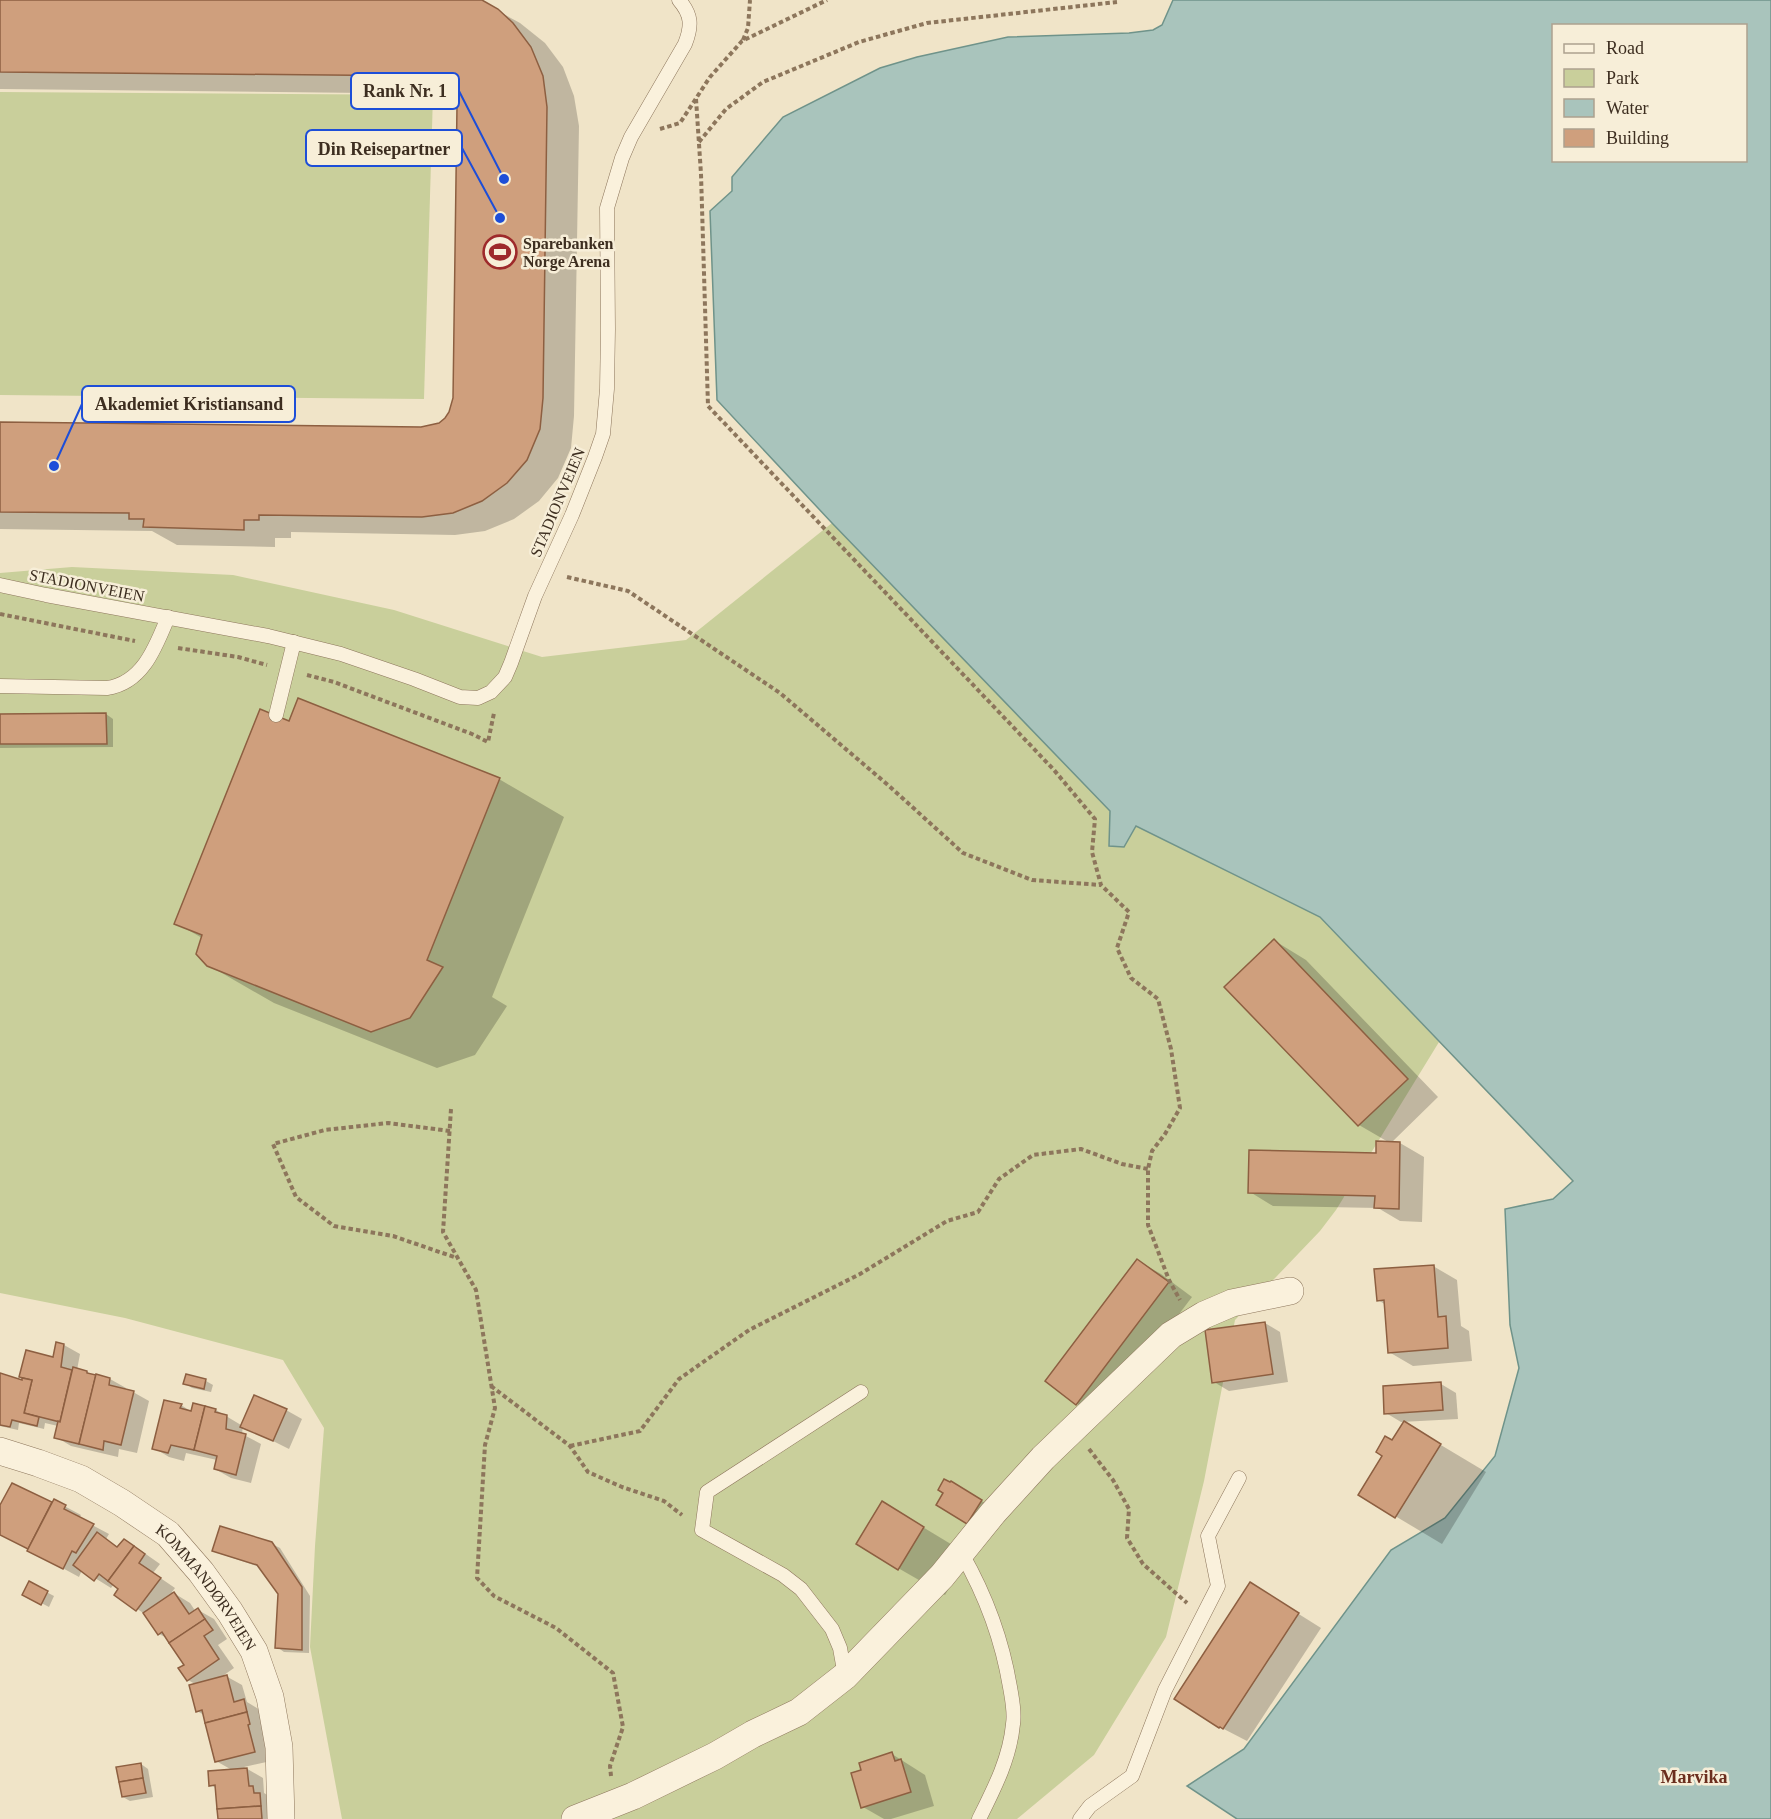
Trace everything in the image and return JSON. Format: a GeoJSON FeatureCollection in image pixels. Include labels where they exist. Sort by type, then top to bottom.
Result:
{"type":"FeatureCollection","features":[{"type":"Feature","properties":{"kind":"street"},"geometry":{"type":"LineString","coordinates":[[574,1819],[633,1796],[800,1712],[845,1676],[962,1554],[993,1513],[1043,1458],[1171,1335],[1191,1322],[1232,1303],[1290,1291]]}},
{"type":"Feature","properties":{"kind":"street","name":"KOMMANDØRVEIEN"},"geometry":{"type":"LineString","coordinates":[[0,1451],[81,1479],[122,1503],[168,1534],[201,1572],[254,1651],[270,1697],[279,1747],[281,1819]]}},
{"type":"Feature","properties":{"kind":"lane","name":"STADIONVEIEN"},"geometry":{"type":"LineString","coordinates":[[0,585],[294,642],[341,654],[414,679],[460,698],[478,698],[491,692],[505,677],[535,596],[596,458],[603,434],[608,377],[607,208],[622,158],[631,137],[685,44],[689,33],[691,24],[689,15],[679,0]]}},
{"type":"Feature","properties":{"kind":"lane"},"geometry":{"type":"LineString","coordinates":[[0,686],[107,688],[126,683],[140,670],[157,645],[168,617]]}},
{"type":"Feature","properties":{"kind":"lane"},"geometry":{"type":"LineString","coordinates":[[276,716],[294,642]]}},
{"type":"Feature","properties":{"kind":"lane"},"geometry":{"type":"LineString","coordinates":[[845,1676],[840,1648],[832,1629],[801,1589],[783,1575],[702,1530],[707,1492],[861,1392]]}},
{"type":"Feature","properties":{"kind":"lane"},"geometry":{"type":"LineString","coordinates":[[1080,1819],[1089,1806],[1132,1776],[1165,1690],[1218,1587],[1208,1536],[1239,1478]]}},
{"type":"Feature","properties":{"kind":"lane"},"geometry":{"type":"LineString","coordinates":[[962,1554],[980,1586],[999,1640],[1008,1674],[1014,1722],[1008,1751],[998,1780],[979,1819]]}},
{"type":"Feature","properties":{"kind":"path"},"geometry":{"type":"LineString","coordinates":[[631,137],[680,123],[710,77],[742,41],[748,28],[750,0]]}},
{"type":"Feature","properties":{"kind":"path"},"geometry":{"type":"LineString","coordinates":[[742,41],[827,0]]}},
{"type":"Feature","properties":{"kind":"path"},"geometry":{"type":"LineString","coordinates":[[698,142],[726,109],[763,82],[859,42],[927,23],[1088,2],[1117,2]]}},
{"type":"Feature","properties":{"kind":"path"},"geometry":{"type":"LineString","coordinates":[[696,99],[701,174],[708,406],[1054,770],[1095,819],[1092,852],[1101,885],[1129,912],[1118,948],[1131,978],[1158,999],[1171,1048],[1180,1108],[1152,1151],[1148,1169],[1148,1225],[1169,1280],[1191,1322]]}},
{"type":"Feature","properties":{"kind":"path"},"geometry":{"type":"LineString","coordinates":[[545,573],[628,591],[780,693],[888,785],[963,853],[1032,880],[1101,885]]}},
{"type":"Feature","properties":{"kind":"path"},"geometry":{"type":"LineString","coordinates":[[0,614],[157,645],[238,657],[334,682],[488,742],[499,684]]}},
{"type":"Feature","properties":{"kind":"path"},"geometry":{"type":"LineString","coordinates":[[451,1108],[443,1232],[476,1290],[495,1408],[485,1445],[477,1578],[494,1596],[556,1628],[613,1673],[623,1727],[610,1766],[613,1803]]}},
{"type":"Feature","properties":{"kind":"path"},"geometry":{"type":"LineString","coordinates":[[450,1131],[388,1123],[326,1130],[273,1144],[296,1197],[334,1226],[393,1236],[458,1258]]}},
{"type":"Feature","properties":{"kind":"path"},"geometry":{"type":"LineString","coordinates":[[570,1446],[640,1431],[679,1379],[749,1330],[860,1274],[947,1221],[978,1212],[999,1179],[1033,1155],[1081,1149],[1122,1164],[1148,1169]]}},
{"type":"Feature","properties":{"kind":"path"},"geometry":{"type":"LineString","coordinates":[[491,1386],[570,1446],[588,1472],[622,1487],[664,1501],[702,1530]]}},
{"type":"Feature","properties":{"kind":"path"},"geometry":{"type":"LineString","coordinates":[[1074,1430],[1113,1480],[1129,1509],[1127,1538],[1143,1564],[1203,1616]]}},
{"type":"Feature","properties":{"kind":"green space"},"geometry":{"type":"Polygon","coordinates":[[[0,92],[433,95],[424,399],[0,395],[0,92]]]}},
{"type":"Feature","properties":{"kind":"green space"},"geometry":{"type":"Polygon","coordinates":[[[832,523],[1111,811],[1136,826],[1320,917],[1439,1042],[1336,1210],[1320,1231],[1235,1320],[1204,1481],[1166,1637],[1094,1755],[1017,1819],[342,1819],[310,1647],[324,1428],[283,1360],[125,1318],[0,1293],[0,573],[72,567],[233,575],[394,610],[542,657],[686,640],[832,523]]]}},
{"type":"Feature","properties":{"kind":"water"},"geometry":{"type":"Polygon","coordinates":[[[1173,0],[1771,0],[1771,1819],[1237,1819],[1187,1786],[1244,1749],[1391,1550],[1445,1518],[1495,1456],[1519,1368],[1510,1325],[1505,1209],[1553,1199],[1573,1181],[1320,917],[1136,826],[1124,847],[1109,846],[1110,811],[832,523],[717,400],[710,211],[732,191],[732,177],[783,117],[880,68],[917,57],[1008,37],[1129,33],[1153,30],[1162,25],[1173,0]]]}},
{"type":"Feature","properties":{"kind":"building","name":"Sparebanken Norge Arena"},"geometry":{"type":"Polygon","coordinates":[[[0,0],[482,0],[498,9],[513,23],[531,47],[543,76],[547,107],[543,398],[540,429],[527,460],[507,483],[482,501],[453,513],[422,517],[259,515],[259,520],[244,520],[244,530],[143,527],[144,519],[129,519],[129,513],[0,512],[0,422],[421,427],[439,423],[445,418],[453,398],[457,106],[456,98],[449,85],[442,80],[428,76],[0,72],[0,0]]]}},
{"type":"Feature","properties":{"kind":"building"},"geometry":{"type":"Polygon","coordinates":[[[298,698],[500,778],[427,960],[443,967],[410,1018],[371,1032],[207,966],[196,954],[202,935],[174,924],[260,709],[289,721],[298,698]]]}},
{"type":"Feature","properties":{"kind":"building"},"geometry":{"type":"Polygon","coordinates":[[[106,713],[107,744],[0,744],[0,714],[106,713]]]}},
{"type":"Feature","properties":{"kind":"building"},"geometry":{"type":"Polygon","coordinates":[[[1274,939],[1408,1079],[1358,1126],[1224,987],[1274,939]]]}},
{"type":"Feature","properties":{"kind":"building"},"geometry":{"type":"Polygon","coordinates":[[[1376,1141],[1400,1142],[1399,1209],[1374,1208],[1375,1196],[1248,1193],[1249,1150],[1376,1153],[1376,1141]]]}},
{"type":"Feature","properties":{"kind":"building"},"geometry":{"type":"Polygon","coordinates":[[[1137,1259],[1169,1282],[1076,1405],[1045,1381],[1137,1259]]]}},
{"type":"Feature","properties":{"kind":"building"},"geometry":{"type":"Polygon","coordinates":[[[1434,1265],[1438,1317],[1446,1316],[1448,1348],[1388,1353],[1384,1300],[1377,1301],[1374,1269],[1434,1265]]]}},
{"type":"Feature","properties":{"kind":"building"},"geometry":{"type":"Polygon","coordinates":[[[1265,1322],[1273,1374],[1212,1383],[1205,1330],[1265,1322]]]}},
{"type":"Feature","properties":{"kind":"building"},"geometry":{"type":"Polygon","coordinates":[[[56,1342],[64,1344],[61,1367],[72,1370],[60,1422],[24,1413],[32,1380],[19,1377],[26,1350],[53,1357],[56,1342]]]}},
{"type":"Feature","properties":{"kind":"building"},"geometry":{"type":"Polygon","coordinates":[[[73,1367],[96,1375],[79,1444],[54,1438],[73,1367]]]}},
{"type":"Feature","properties":{"kind":"building"},"geometry":{"type":"Polygon","coordinates":[[[0,1373],[22,1380],[22,1378],[32,1380],[24,1413],[39,1417],[37,1426],[12,1420],[10,1427],[0,1425],[0,1373]]]}},
{"type":"Feature","properties":{"kind":"building"},"geometry":{"type":"Polygon","coordinates":[[[96,1374],[110,1378],[109,1385],[134,1391],[121,1445],[104,1441],[103,1450],[79,1444],[96,1374]]]}},
{"type":"Feature","properties":{"kind":"building"},"geometry":{"type":"Polygon","coordinates":[[[186,1374],[206,1379],[204,1389],[183,1384],[186,1374]]]}},
{"type":"Feature","properties":{"kind":"building"},"geometry":{"type":"Polygon","coordinates":[[[1441,1382],[1443,1410],[1384,1414],[1383,1386],[1441,1382]]]}},
{"type":"Feature","properties":{"kind":"building"},"geometry":{"type":"Polygon","coordinates":[[[254,1395],[287,1409],[273,1441],[240,1427],[254,1395]]]}},
{"type":"Feature","properties":{"kind":"building"},"geometry":{"type":"Polygon","coordinates":[[[164,1400],[182,1404],[180,1408],[191,1411],[193,1403],[205,1406],[194,1450],[171,1445],[168,1453],[152,1449],[164,1400]]]}},
{"type":"Feature","properties":{"kind":"building"},"geometry":{"type":"Polygon","coordinates":[[[205,1406],[227,1415],[226,1429],[246,1434],[236,1475],[214,1469],[217,1456],[194,1450],[205,1406]]]}},
{"type":"Feature","properties":{"kind":"building"},"geometry":{"type":"Polygon","coordinates":[[[1404,1421],[1441,1444],[1395,1518],[1358,1495],[1382,1456],[1376,1452],[1385,1436],[1392,1440],[1404,1421]]]}},
{"type":"Feature","properties":{"kind":"building"},"geometry":{"type":"Polygon","coordinates":[[[944,1479],[982,1500],[967,1524],[936,1505],[943,1493],[938,1490],[944,1479]]]}},
{"type":"Feature","properties":{"kind":"building"},"geometry":{"type":"Polygon","coordinates":[[[12,1483],[52,1502],[28,1549],[0,1535],[0,1505],[12,1483]]]}},
{"type":"Feature","properties":{"kind":"building"},"geometry":{"type":"Polygon","coordinates":[[[54,1499],[66,1505],[64,1509],[94,1524],[76,1553],[72,1551],[63,1569],[27,1551],[54,1499]]]}},
{"type":"Feature","properties":{"kind":"building"},"geometry":{"type":"Polygon","coordinates":[[[882,1501],[924,1527],[898,1570],[856,1544],[882,1501]]]}},
{"type":"Feature","properties":{"kind":"building"},"geometry":{"type":"Polygon","coordinates":[[[220,1526],[272,1542],[302,1587],[302,1650],[275,1648],[278,1594],[257,1565],[212,1551],[220,1526]]]}},
{"type":"Feature","properties":{"kind":"building"},"geometry":{"type":"Polygon","coordinates":[[[97,1532],[117,1547],[124,1539],[134,1546],[108,1581],[99,1574],[94,1581],[73,1565],[97,1532]]]}},
{"type":"Feature","properties":{"kind":"building"},"geometry":{"type":"Polygon","coordinates":[[[134,1546],[145,1554],[139,1563],[161,1578],[136,1611],[114,1595],[118,1589],[108,1581],[134,1546]]]}},
{"type":"Feature","properties":{"kind":"building"},"geometry":{"type":"Polygon","coordinates":[[[29,1581],[48,1591],[41,1605],[22,1595],[29,1581]]]}},
{"type":"Feature","properties":{"kind":"building"},"geometry":{"type":"Polygon","coordinates":[[[1250,1582],[1299,1613],[1223,1729],[1174,1699],[1250,1582]]]}},
{"type":"Feature","properties":{"kind":"building"},"geometry":{"type":"Polygon","coordinates":[[[174,1592],[189,1614],[198,1608],[205,1619],[169,1643],[162,1632],[158,1635],[143,1613],[174,1592]]]}},
{"type":"Feature","properties":{"kind":"building"},"geometry":{"type":"Polygon","coordinates":[[[205,1619],[213,1630],[204,1636],[219,1659],[187,1681],[178,1668],[184,1665],[169,1643],[205,1619]]]}},
{"type":"Feature","properties":{"kind":"building"},"geometry":{"type":"Polygon","coordinates":[[[227,1675],[234,1702],[244,1699],[247,1712],[205,1723],[202,1710],[196,1712],[189,1685],[227,1675]]]}},
{"type":"Feature","properties":{"kind":"building"},"geometry":{"type":"Polygon","coordinates":[[[247,1712],[255,1752],[215,1762],[205,1723],[247,1712]]]}},
{"type":"Feature","properties":{"kind":"building"},"geometry":{"type":"Polygon","coordinates":[[[892,1752],[895,1761],[901,1759],[911,1792],[861,1808],[851,1773],[861,1770],[859,1763],[892,1752]]]}},
{"type":"Feature","properties":{"kind":"building"},"geometry":{"type":"Polygon","coordinates":[[[141,1763],[143,1778],[119,1782],[116,1767],[141,1763]]]}},
{"type":"Feature","properties":{"kind":"building"},"geometry":{"type":"Polygon","coordinates":[[[247,1768],[249,1786],[253,1786],[254,1793],[260,1793],[261,1806],[217,1809],[215,1785],[209,1786],[208,1771],[247,1768]]]}},
{"type":"Feature","properties":{"kind":"building"},"geometry":{"type":"Polygon","coordinates":[[[143,1778],[146,1793],[122,1797],[119,1782],[143,1778]]]}},
{"type":"Feature","properties":{"kind":"building"},"geometry":{"type":"Polygon","coordinates":[[[261,1806],[262,1819],[218,1819],[217,1809],[261,1806]]]}},
{"type":"Feature","properties":{"kind":"place","name":"Rank Nr. 1"},"geometry":{"type":"Point","coordinates":[504,179]}},
{"type":"Feature","properties":{"kind":"place","name":"Din Reisepartner"},"geometry":{"type":"Point","coordinates":[500,218]}},
{"type":"Feature","properties":{"kind":"place","name":"Sparebanken Norge Arena"},"geometry":{"type":"Point","coordinates":[500,252]}},
{"type":"Feature","properties":{"kind":"place","name":"Akademiet Kristiansand"},"geometry":{"type":"Point","coordinates":[54,466]}},
{"type":"Feature","properties":{"kind":"district","name":"Marvika"},"geometry":{"type":"Point","coordinates":[1694,1777]}}]}
